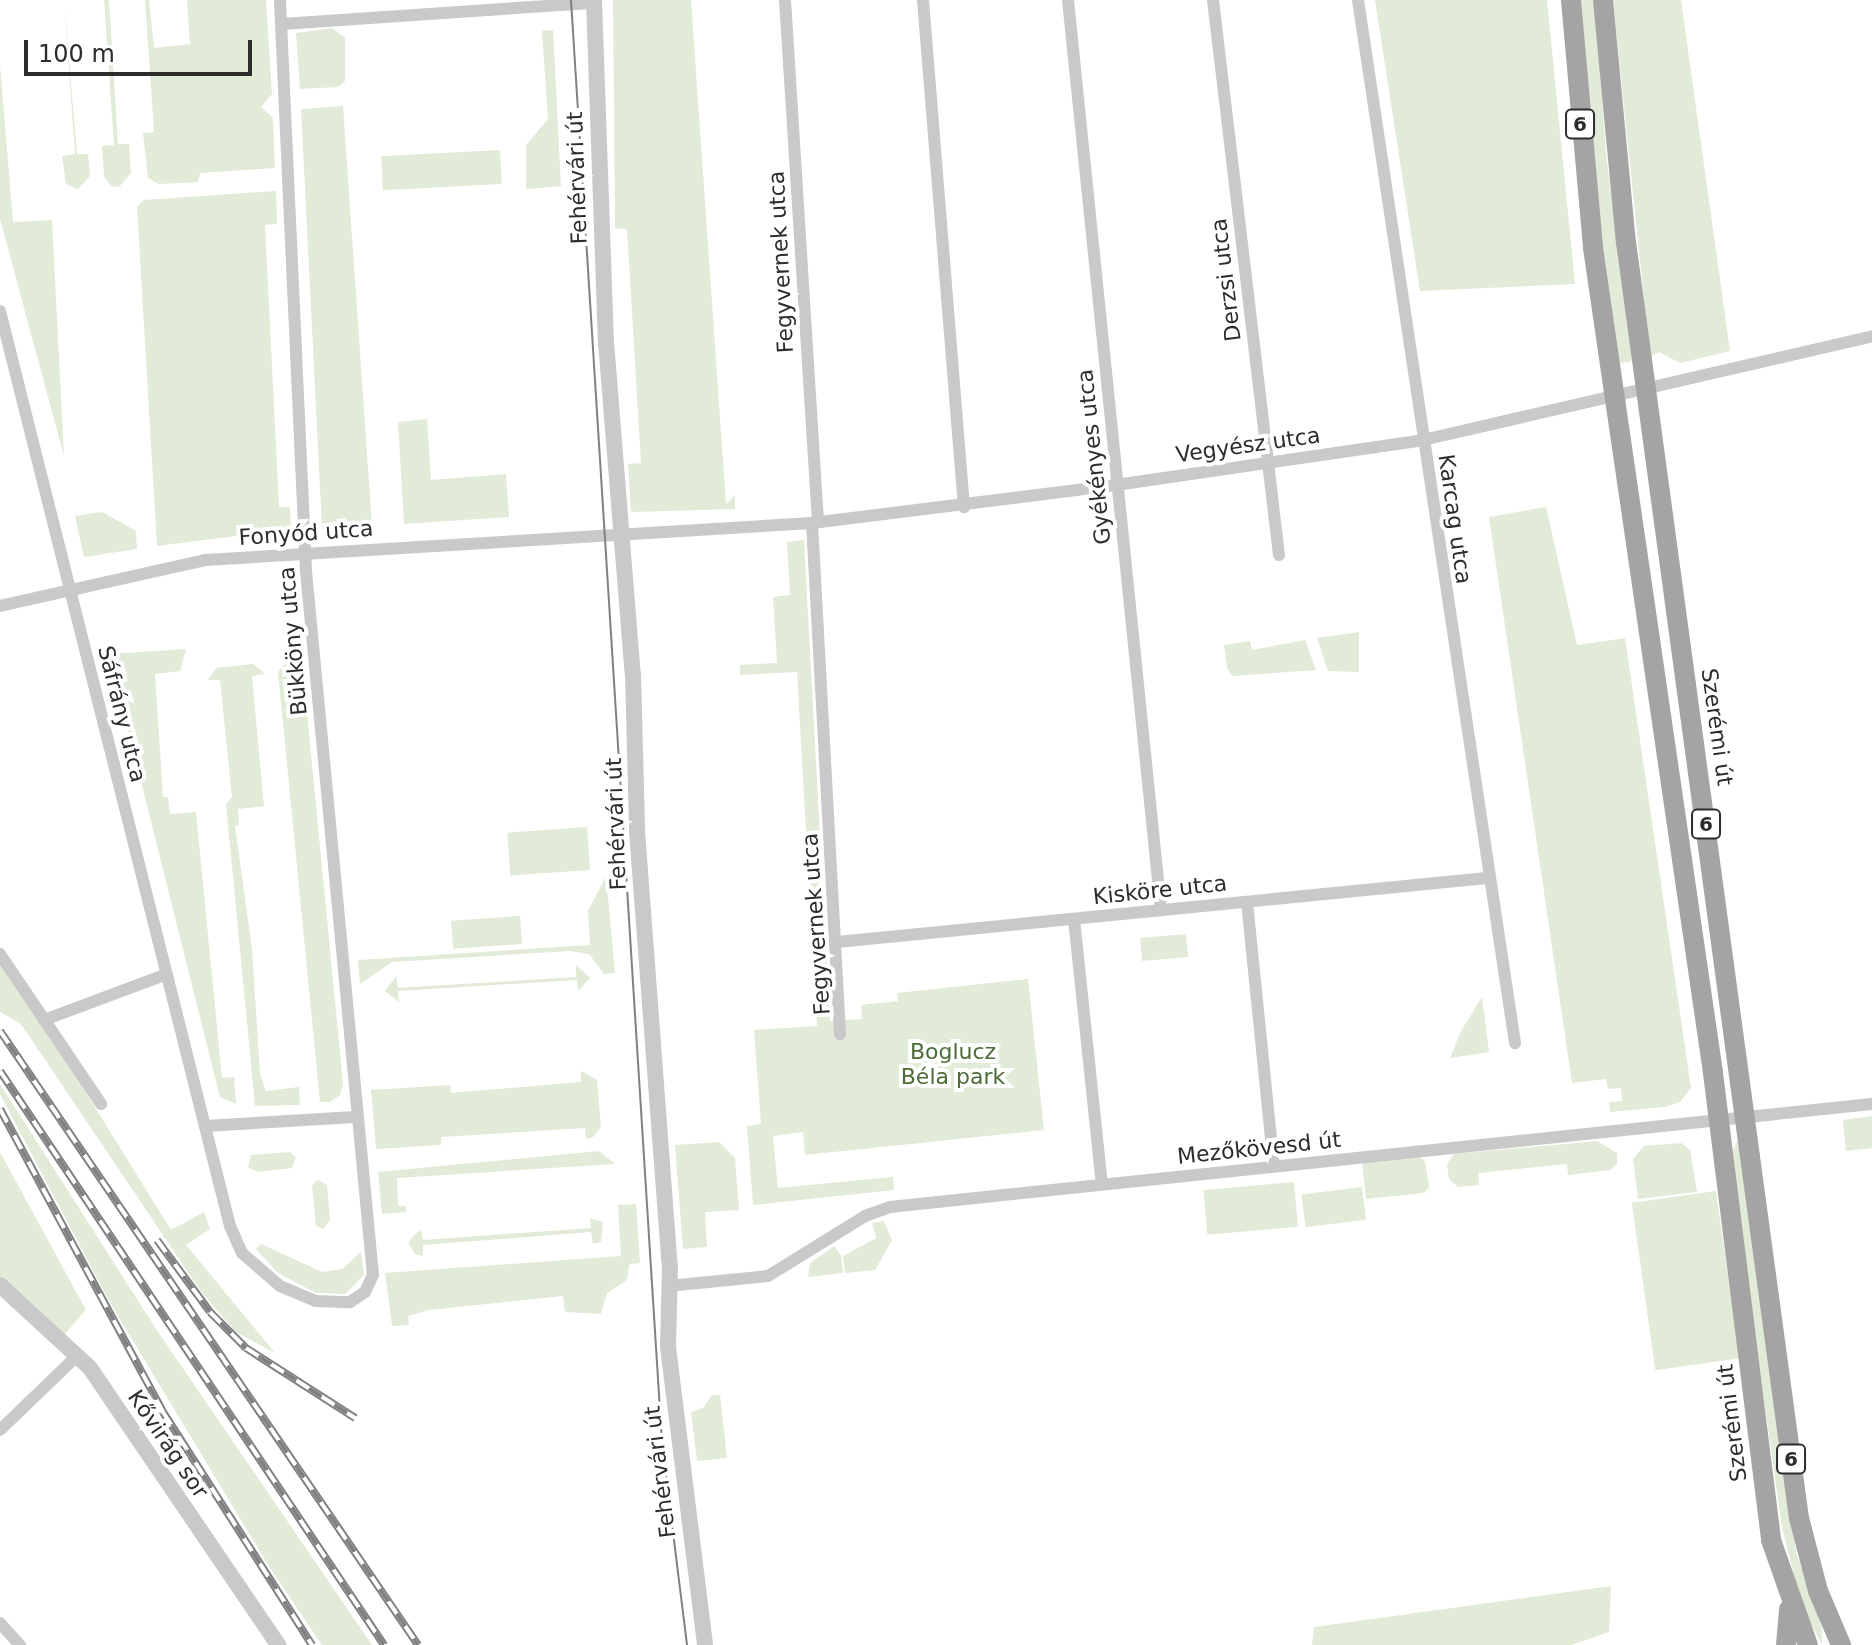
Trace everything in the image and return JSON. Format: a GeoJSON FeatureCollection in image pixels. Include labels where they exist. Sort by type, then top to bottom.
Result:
{"type":"FeatureCollection","features":[{"type":"Feature","properties":{"kind":"main road","name":"Szerémi út"},"geometry":{"type":"LineString","coordinates":[[1571,0],[1591,234],[1718,1120],[1771,1540],[1789,1601],[1808,1645]]}},
{"type":"Feature","properties":{"kind":"main road","name":"Szerémi út"},"geometry":{"type":"LineString","coordinates":[[1603,0],[1612,117],[1645,389],[1747,1116],[1799,1518],[1818,1591],[1841,1645]]}},
{"type":"Feature","properties":{"kind":"main road"},"geometry":{"type":"LineString","coordinates":[[1786,1645],[1789,1601]]}},
{"type":"Feature","properties":{"kind":"street","name":"Bükköny utca"},"geometry":{"type":"LineString","coordinates":[[280,0],[305,552],[355,1117],[373,1275]]}},
{"type":"Feature","properties":{"kind":"street","name":"Fegyvernek utca"},"geometry":{"type":"LineString","coordinates":[[785,0],[840,1034]]}},
{"type":"Feature","properties":{"kind":"street"},"geometry":{"type":"LineString","coordinates":[[923,0],[964,507]]}},
{"type":"Feature","properties":{"kind":"street","name":"Gyékényes utca"},"geometry":{"type":"LineString","coordinates":[[1068,0],[1161,910]]}},
{"type":"Feature","properties":{"kind":"street","name":"Derzsi utca"},"geometry":{"type":"LineString","coordinates":[[1213,0],[1279,555]]}},
{"type":"Feature","properties":{"kind":"street","name":"Karcag utca"},"geometry":{"type":"LineString","coordinates":[[1358,0],[1487,878],[1515,1043]]}},
{"type":"Feature","properties":{"kind":"street"},"geometry":{"type":"LineString","coordinates":[[282,24],[594,2]]}},
{"type":"Feature","properties":{"kind":"street","name":"Fehérvári út"},"geometry":{"type":"LineString","coordinates":[[594,2],[604,311],[633,674],[638,845],[675,1422],[705,1645]]}},
{"type":"Feature","properties":{"kind":"street","name":"Sáfrány utca"},"geometry":{"type":"LineString","coordinates":[[0,311],[235,1240],[259,1271],[305,1298],[337,1303],[358,1298],[373,1275]]}},
{"type":"Feature","properties":{"kind":"street","name":"Vegyész utca"},"geometry":{"type":"LineString","coordinates":[[620,534],[815,523],[964,507],[1423,440],[1872,336]]}},
{"type":"Feature","properties":{"kind":"street","name":"Fonyód utca"},"geometry":{"type":"LineString","coordinates":[[0,606],[190,562],[305,552],[620,534]]}},
{"type":"Feature","properties":{"kind":"street","name":"Kisköre utca"},"geometry":{"type":"LineString","coordinates":[[837,942],[1487,878]]}},
{"type":"Feature","properties":{"kind":"street"},"geometry":{"type":"LineString","coordinates":[[1247,902],[1274,1166]]}},
{"type":"Feature","properties":{"kind":"street"},"geometry":{"type":"LineString","coordinates":[[1074,919],[1102,1184]]}},
{"type":"Feature","properties":{"kind":"street"},"geometry":{"type":"LineString","coordinates":[[0,954],[101,1104]]}},
{"type":"Feature","properties":{"kind":"street"},"geometry":{"type":"LineString","coordinates":[[44,1020],[167,974]]}},
{"type":"Feature","properties":{"kind":"street","name":"Mezőkövesd út"},"geometry":{"type":"LineString","coordinates":[[668,1286],[768,1276],[865,1216],[890,1207],[1872,1104]]}},
{"type":"Feature","properties":{"kind":"street"},"geometry":{"type":"LineString","coordinates":[[205,1126],[355,1117]]}},
{"type":"Feature","properties":{"kind":"street","name":"Kővirág sor"},"geometry":{"type":"LineString","coordinates":[[0,1285],[78,1355],[278,1645]]}},
{"type":"Feature","properties":{"kind":"street"},"geometry":{"type":"LineString","coordinates":[[0,1430],[78,1355]]}},
{"type":"Feature","properties":{"kind":"street"},"geometry":{"type":"LineString","coordinates":[[0,1623],[20,1645]]}},
{"type":"Feature","properties":{"kind":"green space"},"geometry":{"type":"Polygon","coordinates":[[[64,0],[77,154],[88,154],[90,176],[78,189],[66,184],[62,156],[75,154],[64,0]]]}},
{"type":"Feature","properties":{"kind":"green space"},"geometry":{"type":"Polygon","coordinates":[[[104,0],[109,0],[118,144],[129,144],[131,173],[119,187],[111,186],[104,176],[102,146],[114,145],[104,0]]]}},
{"type":"Feature","properties":{"kind":"green space"},"geometry":{"type":"Polygon","coordinates":[[[145,0],[149,0],[154,48],[190,44],[187,0],[266,0],[272,94],[261,107],[273,118],[275,168],[200,173],[198,182],[159,184],[148,178],[143,133],[154,132],[145,0]]]}},
{"type":"Feature","properties":{"kind":"green space"},"geometry":{"type":"Polygon","coordinates":[[[613,0],[691,0],[726,504],[735,495],[735,509],[631,512],[628,464],[641,463],[627,229],[615,228],[613,0]]]}},
{"type":"Feature","properties":{"kind":"green space"},"geometry":{"type":"Polygon","coordinates":[[[1375,0],[1547,0],[1575,284],[1420,291],[1375,0]]]}},
{"type":"Feature","properties":{"kind":"green space"},"geometry":{"type":"Polygon","coordinates":[[[1580,0],[1595,0],[1606,154],[1631,362],[1618,363],[1599,223],[1580,0]]]}},
{"type":"Feature","properties":{"kind":"green space"},"geometry":{"type":"Polygon","coordinates":[[[1613,0],[1681,0],[1730,351],[1680,363],[1659,352],[1652,356],[1649,348],[1613,0]]]}},
{"type":"Feature","properties":{"kind":"green space"},"geometry":{"type":"Polygon","coordinates":[[[332,28],[345,38],[345,81],[338,87],[300,89],[296,33],[332,28]]]}},
{"type":"Feature","properties":{"kind":"green space"},"geometry":{"type":"Polygon","coordinates":[[[553,30],[561,186],[526,189],[526,145],[548,119],[542,31],[553,30]]]}},
{"type":"Feature","properties":{"kind":"green space"},"geometry":{"type":"Polygon","coordinates":[[[0,65],[13,222],[52,220],[64,456],[0,219],[0,65]]]}},
{"type":"Feature","properties":{"kind":"green space"},"geometry":{"type":"Polygon","coordinates":[[[343,106],[372,526],[322,529],[301,109],[343,106]]]}},
{"type":"Feature","properties":{"kind":"green space"},"geometry":{"type":"Polygon","coordinates":[[[500,150],[502,184],[383,190],[381,156],[500,150]]]}},
{"type":"Feature","properties":{"kind":"green space"},"geometry":{"type":"Polygon","coordinates":[[[276,191],[277,224],[265,225],[279,507],[290,507],[291,529],[157,546],[137,207],[144,200],[276,191]]]}},
{"type":"Feature","properties":{"kind":"green space"},"geometry":{"type":"Polygon","coordinates":[[[427,419],[431,480],[506,474],[509,517],[404,524],[398,422],[427,419]]]}},
{"type":"Feature","properties":{"kind":"green space"},"geometry":{"type":"Polygon","coordinates":[[[1546,507],[1577,645],[1625,638],[1691,1088],[1680,1102],[1664,1107],[1610,1112],[1609,1102],[1622,1101],[1621,1088],[1608,1089],[1606,1079],[1572,1083],[1489,517],[1546,507]]]}},
{"type":"Feature","properties":{"kind":"green space"},"geometry":{"type":"Polygon","coordinates":[[[102,512],[136,531],[137,549],[84,557],[75,516],[102,512]]]}},
{"type":"Feature","properties":{"kind":"green space","name":"Boglucz Béla park"},"geometry":{"type":"Polygon","coordinates":[[[804,540],[830,1021],[862,1019],[861,1005],[898,1001],[897,993],[1028,979],[1044,1130],[805,1155],[803,1132],[773,1136],[778,1188],[893,1177],[894,1190],[753,1205],[747,1126],[761,1124],[754,1030],[817,1026],[797,672],[740,675],[740,665],[777,663],[773,597],[790,595],[787,542],[804,540]]]}},
{"type":"Feature","properties":{"kind":"green space"},"geometry":{"type":"Polygon","coordinates":[[[1359,632],[1359,672],[1328,671],[1317,638],[1359,632]]]}},
{"type":"Feature","properties":{"kind":"green space"},"geometry":{"type":"Polygon","coordinates":[[[1305,640],[1316,670],[1232,676],[1227,668],[1224,645],[1250,641],[1252,650],[1305,640]]]}},
{"type":"Feature","properties":{"kind":"green space"},"geometry":{"type":"Polygon","coordinates":[[[186,649],[180,671],[155,674],[163,797],[168,797],[170,814],[196,812],[222,1078],[234,1077],[236,1104],[220,1097],[109,654],[186,649]]]}},
{"type":"Feature","properties":{"kind":"green space"},"geometry":{"type":"Polygon","coordinates":[[[287,661],[302,661],[343,1084],[340,1095],[330,1102],[320,1102],[278,672],[287,661]]]}},
{"type":"Feature","properties":{"kind":"green space"},"geometry":{"type":"Polygon","coordinates":[[[253,664],[265,674],[252,676],[264,806],[238,809],[239,825],[235,826],[252,949],[260,1074],[266,1091],[299,1087],[300,1105],[255,1106],[226,804],[232,797],[220,680],[208,680],[216,668],[253,664]]]}},
{"type":"Feature","properties":{"kind":"green space"},"geometry":{"type":"Polygon","coordinates":[[[587,827],[590,870],[510,875],[507,833],[587,827]]]}},
{"type":"Feature","properties":{"kind":"green space"},"geometry":{"type":"Polygon","coordinates":[[[606,876],[615,973],[604,974],[589,954],[569,951],[392,962],[360,984],[358,960],[590,945],[588,911],[606,876]]]}},
{"type":"Feature","properties":{"kind":"green space"},"geometry":{"type":"Polygon","coordinates":[[[520,916],[522,944],[453,949],[451,921],[520,916]]]}},
{"type":"Feature","properties":{"kind":"green space"},"geometry":{"type":"Polygon","coordinates":[[[1186,934],[1188,957],[1142,961],[1140,938],[1186,934]]]}},
{"type":"Feature","properties":{"kind":"green space"},"geometry":{"type":"Polygon","coordinates":[[[0,954],[171,1230],[204,1212],[210,1229],[186,1245],[275,1353],[236,1332],[202,1293],[21,1024],[0,1012],[0,954]]]}},
{"type":"Feature","properties":{"kind":"green space"},"geometry":{"type":"Polygon","coordinates":[[[576,965],[590,978],[578,991],[577,980],[398,991],[399,1002],[385,991],[396,976],[398,988],[576,977],[576,965]]]}},
{"type":"Feature","properties":{"kind":"green space"},"geometry":{"type":"Polygon","coordinates":[[[1482,997],[1489,1052],[1450,1058],[1461,1031],[1482,997]]]}},
{"type":"Feature","properties":{"kind":"green space"},"geometry":{"type":"Polygon","coordinates":[[[581,1071],[597,1080],[601,1127],[593,1137],[586,1139],[585,1128],[441,1137],[441,1145],[376,1149],[371,1090],[450,1085],[451,1093],[581,1082],[581,1071]]]}},
{"type":"Feature","properties":{"kind":"green space"},"geometry":{"type":"Polygon","coordinates":[[[0,1084],[156,1329],[372,1645],[322,1645],[268,1565],[109,1301],[0,1094],[0,1084]]]}},
{"type":"Feature","properties":{"kind":"green space"},"geometry":{"type":"Polygon","coordinates":[[[1872,1116],[1872,1148],[1846,1151],[1843,1120],[1872,1116]]]}},
{"type":"Feature","properties":{"kind":"green space"},"geometry":{"type":"Polygon","coordinates":[[[1738,1139],[1796,1552],[1822,1628],[1822,1645],[1802,1607],[1782,1528],[1739,1221],[1733,1151],[1738,1139]]]}},
{"type":"Feature","properties":{"kind":"green space"},"geometry":{"type":"Polygon","coordinates":[[[1597,1141],[1617,1153],[1617,1164],[1610,1170],[1568,1175],[1567,1164],[1478,1173],[1479,1185],[1458,1187],[1449,1179],[1447,1164],[1454,1154],[1597,1141]]]}},
{"type":"Feature","properties":{"kind":"green space"},"geometry":{"type":"Polygon","coordinates":[[[719,1142],[735,1158],[739,1210],[705,1212],[707,1247],[683,1249],[675,1145],[719,1142]]]}},
{"type":"Feature","properties":{"kind":"green space"},"geometry":{"type":"Polygon","coordinates":[[[1681,1143],[1690,1150],[1697,1192],[1638,1199],[1633,1159],[1644,1146],[1681,1143]]]}},
{"type":"Feature","properties":{"kind":"green space"},"geometry":{"type":"Polygon","coordinates":[[[599,1151],[615,1164],[397,1178],[398,1206],[406,1206],[406,1212],[382,1214],[378,1172],[599,1151]]]}},
{"type":"Feature","properties":{"kind":"green space"},"geometry":{"type":"Polygon","coordinates":[[[0,1152],[86,1310],[61,1338],[0,1285],[0,1152]]]}},
{"type":"Feature","properties":{"kind":"green space"},"geometry":{"type":"Polygon","coordinates":[[[290,1152],[296,1158],[292,1168],[257,1172],[248,1167],[251,1155],[290,1152]]]}},
{"type":"Feature","properties":{"kind":"green space"},"geometry":{"type":"Polygon","coordinates":[[[1419,1157],[1425,1161],[1429,1187],[1424,1193],[1366,1199],[1362,1163],[1419,1157]]]}},
{"type":"Feature","properties":{"kind":"green space"},"geometry":{"type":"Polygon","coordinates":[[[317,1180],[327,1185],[330,1220],[323,1229],[316,1226],[312,1186],[317,1180]]]}},
{"type":"Feature","properties":{"kind":"green space"},"geometry":{"type":"Polygon","coordinates":[[[1294,1182],[1298,1227],[1207,1235],[1203,1190],[1294,1182]]]}},
{"type":"Feature","properties":{"kind":"green space"},"geometry":{"type":"Polygon","coordinates":[[[1362,1187],[1366,1220],[1305,1227],[1301,1194],[1362,1187]]]}},
{"type":"Feature","properties":{"kind":"green space"},"geometry":{"type":"Polygon","coordinates":[[[1716,1191],[1740,1358],[1655,1370],[1632,1203],[1716,1191]]]}},
{"type":"Feature","properties":{"kind":"green space"},"geometry":{"type":"Polygon","coordinates":[[[636,1204],[640,1263],[629,1264],[627,1280],[607,1293],[601,1314],[565,1312],[563,1296],[429,1310],[408,1316],[409,1325],[392,1326],[385,1273],[621,1256],[618,1205],[636,1204]]]}},
{"type":"Feature","properties":{"kind":"green space"},"geometry":{"type":"Polygon","coordinates":[[[590,1218],[603,1222],[601,1242],[593,1244],[591,1232],[423,1245],[423,1256],[415,1254],[408,1242],[421,1229],[423,1240],[591,1228],[590,1218]]]}},
{"type":"Feature","properties":{"kind":"green space"},"geometry":{"type":"Polygon","coordinates":[[[884,1221],[892,1240],[875,1270],[845,1273],[843,1256],[876,1238],[872,1223],[884,1221]]]}},
{"type":"Feature","properties":{"kind":"green space"},"geometry":{"type":"Polygon","coordinates":[[[261,1244],[322,1272],[342,1269],[361,1252],[364,1275],[345,1294],[316,1293],[278,1273],[256,1249],[261,1244]]]}},
{"type":"Feature","properties":{"kind":"green space"},"geometry":{"type":"Polygon","coordinates":[[[834,1246],[841,1255],[843,1273],[808,1277],[810,1263],[834,1246]]]}},
{"type":"Feature","properties":{"kind":"green space"},"geometry":{"type":"Polygon","coordinates":[[[712,1395],[720,1395],[727,1458],[697,1461],[691,1412],[703,1408],[712,1395]]]}},
{"type":"Feature","properties":{"kind":"green space"},"geometry":{"type":"Polygon","coordinates":[[[1611,1586],[1609,1632],[1571,1645],[1312,1645],[1314,1627],[1611,1586]]]}},
{"type":"Feature","properties":{"kind":"tram line"},"geometry":{"type":"LineString","coordinates":[[571,0],[662,1444],[687,1645]]}},
{"type":"Feature","properties":{"kind":"railway"},"geometry":{"type":"LineString","coordinates":[[0,1031],[418,1645]]}},
{"type":"Feature","properties":{"kind":"railway"},"geometry":{"type":"LineString","coordinates":[[0,1071],[384,1645]]}},
{"type":"Feature","properties":{"kind":"railway"},"geometry":{"type":"LineString","coordinates":[[0,1109],[163,1412],[312,1645]]}},
{"type":"Feature","properties":{"kind":"railway"},"geometry":{"type":"LineString","coordinates":[[157,1240],[210,1312],[246,1348],[355,1418]]}}]}
